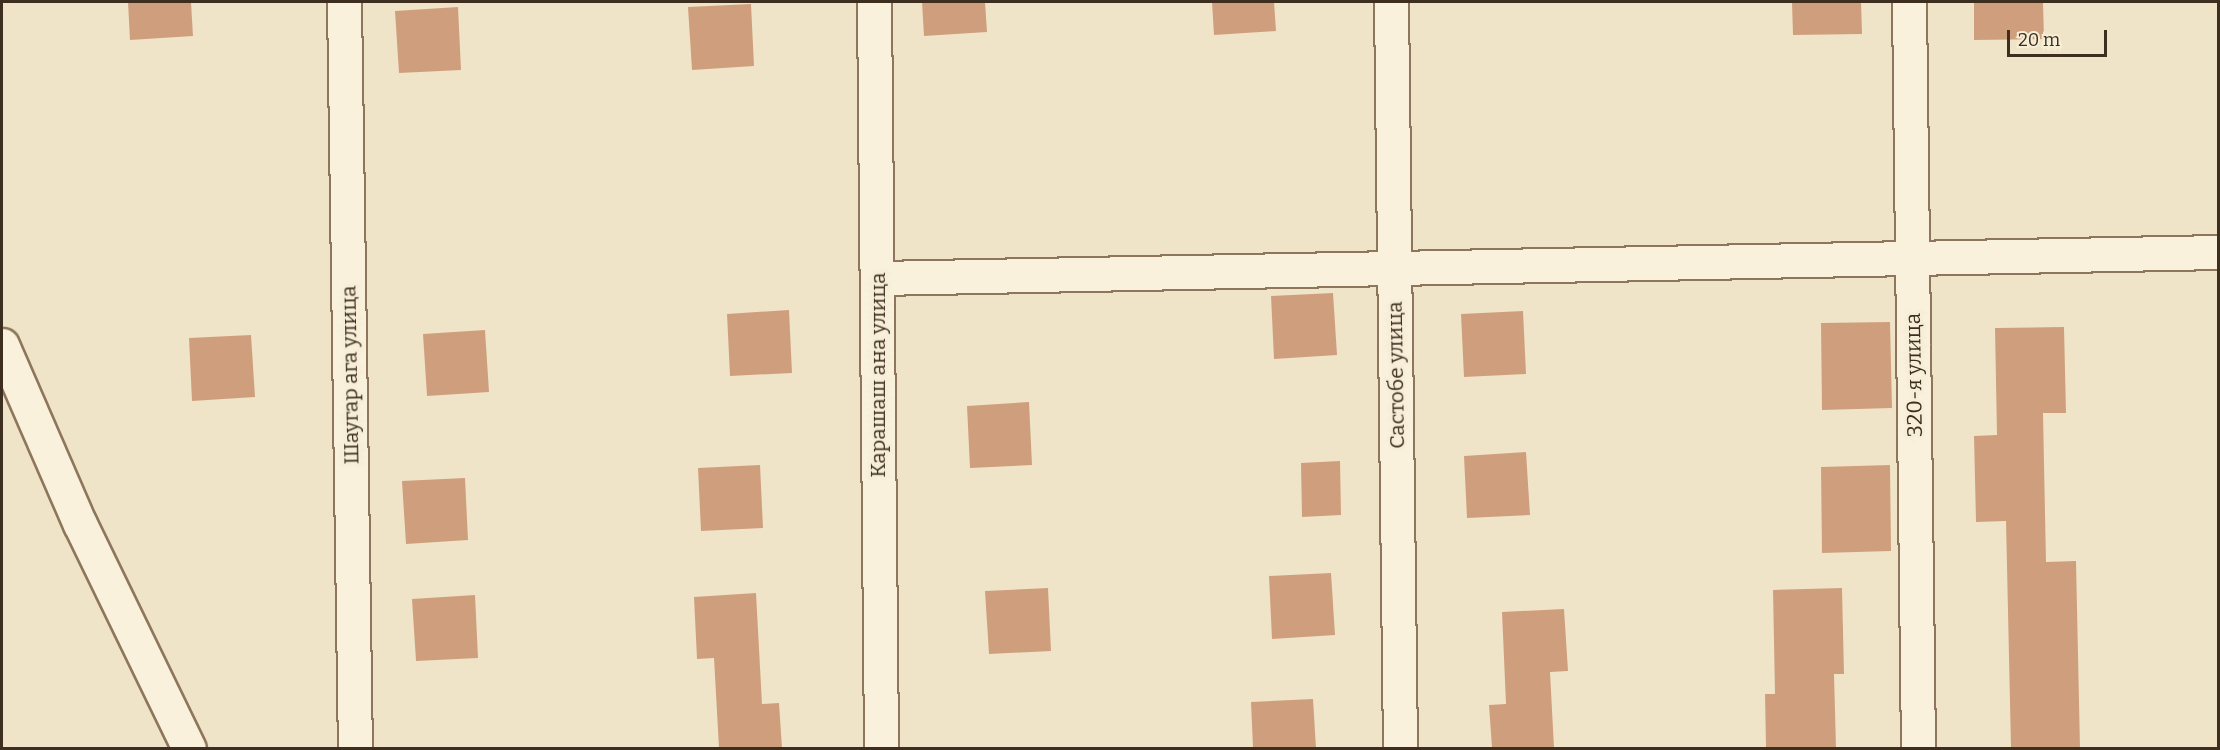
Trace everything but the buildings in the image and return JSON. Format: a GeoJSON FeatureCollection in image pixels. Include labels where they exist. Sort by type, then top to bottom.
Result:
{"type":"FeatureCollection","features":[{"type":"Feature","properties":{"kind":"street","name":"Шаугар ага улица"},"geometry":{"type":"LineString","coordinates":[[344,2],[355,748]]}},
{"type":"Feature","properties":{"kind":"street","name":"Карашаш ана улица"},"geometry":{"type":"LineString","coordinates":[[874,2],[881,748]]}},
{"type":"Feature","properties":{"kind":"street","name":"Састобе улица"},"geometry":{"type":"LineString","coordinates":[[1391,2],[1400,748]]}},
{"type":"Feature","properties":{"kind":"street","name":"320-я улица"},"geometry":{"type":"LineString","coordinates":[[1909,2],[1918,748]]}},
{"type":"Feature","properties":{"kind":"street"},"geometry":{"type":"LineString","coordinates":[[878,278],[1395,264],[2218,252]]}},
{"type":"Feature","properties":{"kind":"street"},"geometry":{"type":"LineString","coordinates":[[2,345],[80,524],[189,748]]}}]}
